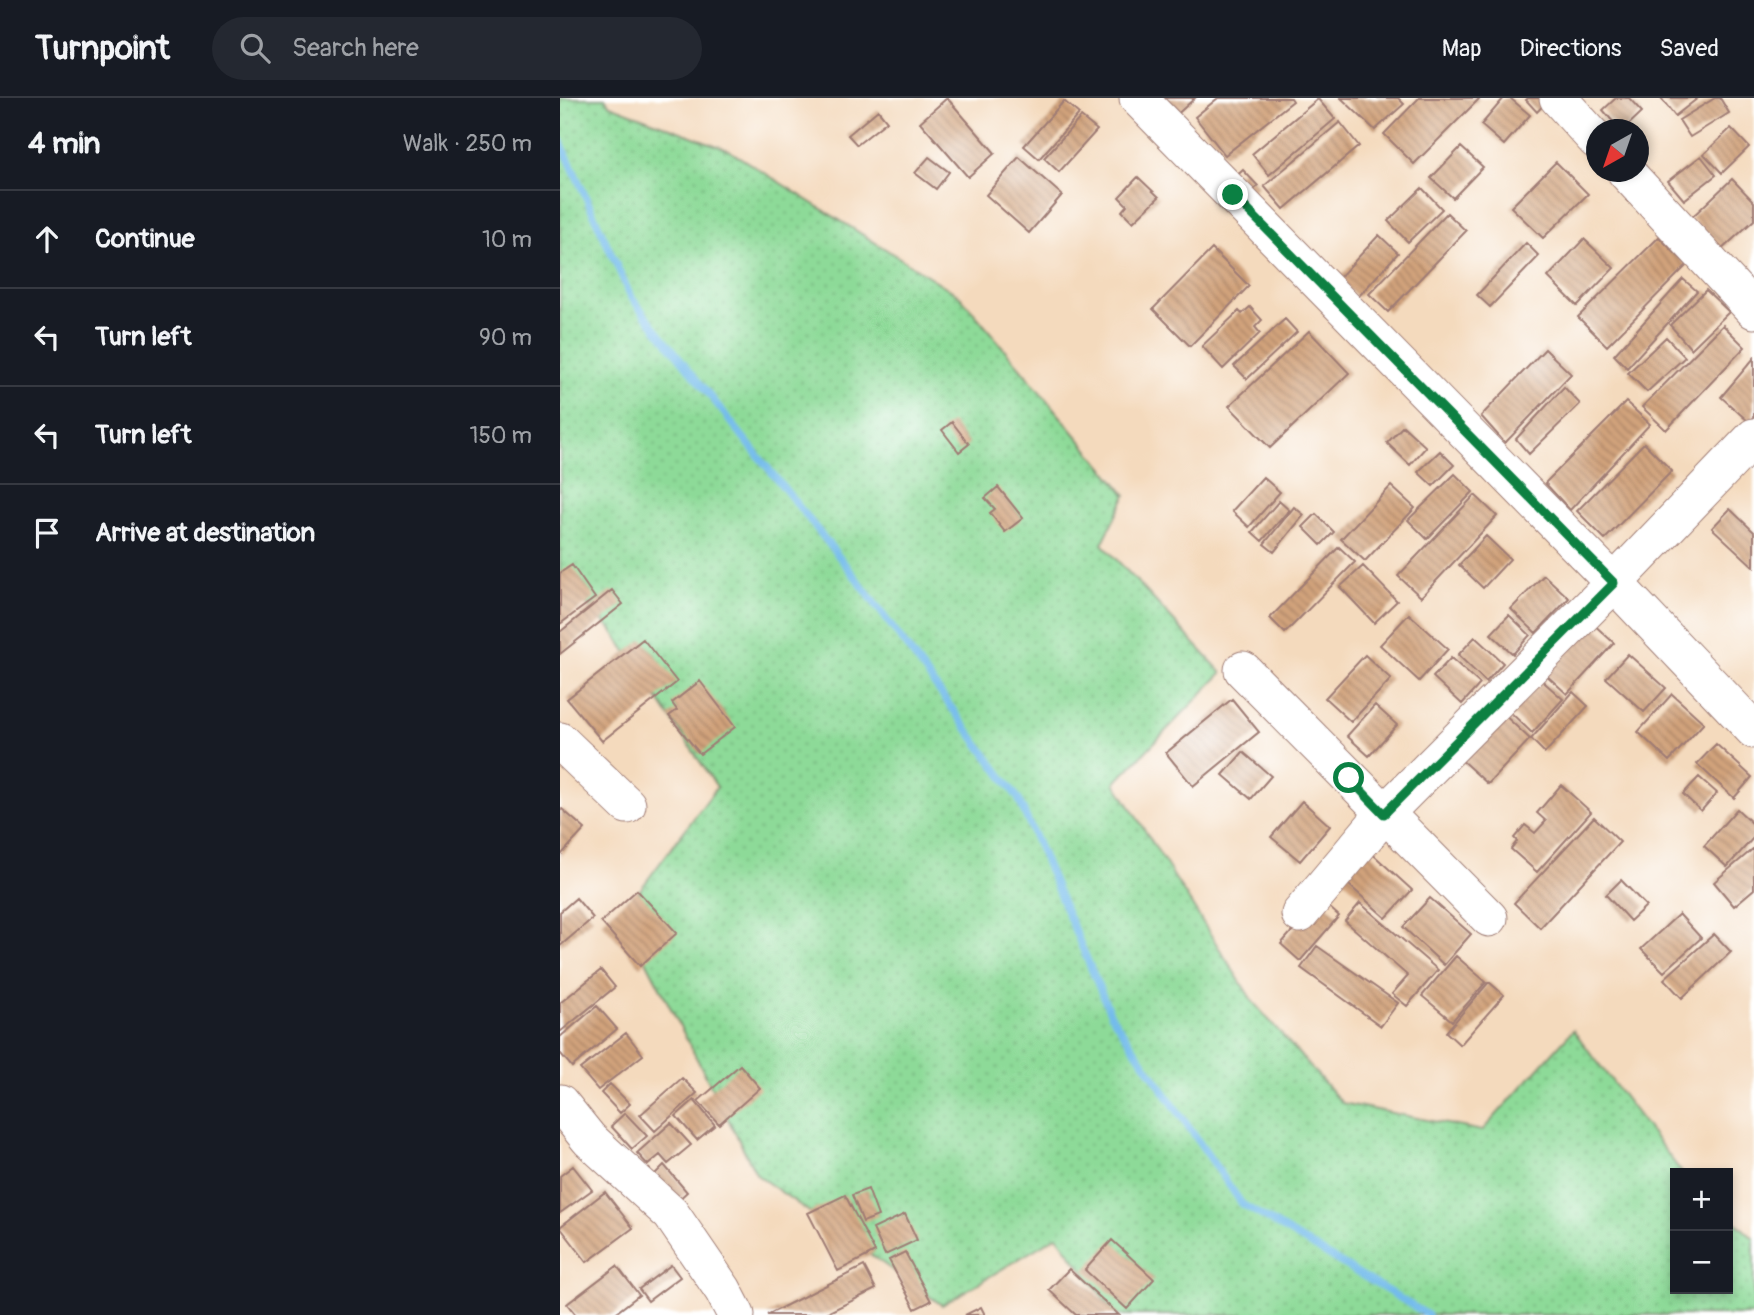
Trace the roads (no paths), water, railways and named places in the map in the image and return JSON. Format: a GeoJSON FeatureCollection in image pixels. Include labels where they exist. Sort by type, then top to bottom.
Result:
{"type":"FeatureCollection","features":[{"type":"Feature","properties":{"kind":"street"},"geometry":{"type":"LineString","coordinates":[[1138,98],[1614,583],[1754,730]]}},
{"type":"Feature","properties":{"kind":"street"},"geometry":{"type":"LineString","coordinates":[[1558,98],[1586,128]]}},
{"type":"Feature","properties":{"kind":"street"},"geometry":{"type":"LineString","coordinates":[[1635,182],[1754,310]]}},
{"type":"Feature","properties":{"kind":"street"},"geometry":{"type":"LineString","coordinates":[[1300,914],[1384,814],[1614,583],[1754,437]]}},
{"type":"Feature","properties":{"kind":"street"},"geometry":{"type":"LineString","coordinates":[[1243,670],[1489,918]]}},
{"type":"Feature","properties":{"kind":"street"},"geometry":{"type":"LineString","coordinates":[[560,741],[627,806]]}},
{"type":"Feature","properties":{"kind":"street"},"geometry":{"type":"LineString","coordinates":[[560,1102],[589,1139],[671,1214],[723,1290],[736,1315]]}},
{"type":"Feature","properties":{"kind":"waterway"},"geometry":{"type":"LineString","coordinates":[[560,140],[631,297],[856,578],[1018,798],[1111,1015],[1242,1204],[1428,1315]]}}]}
